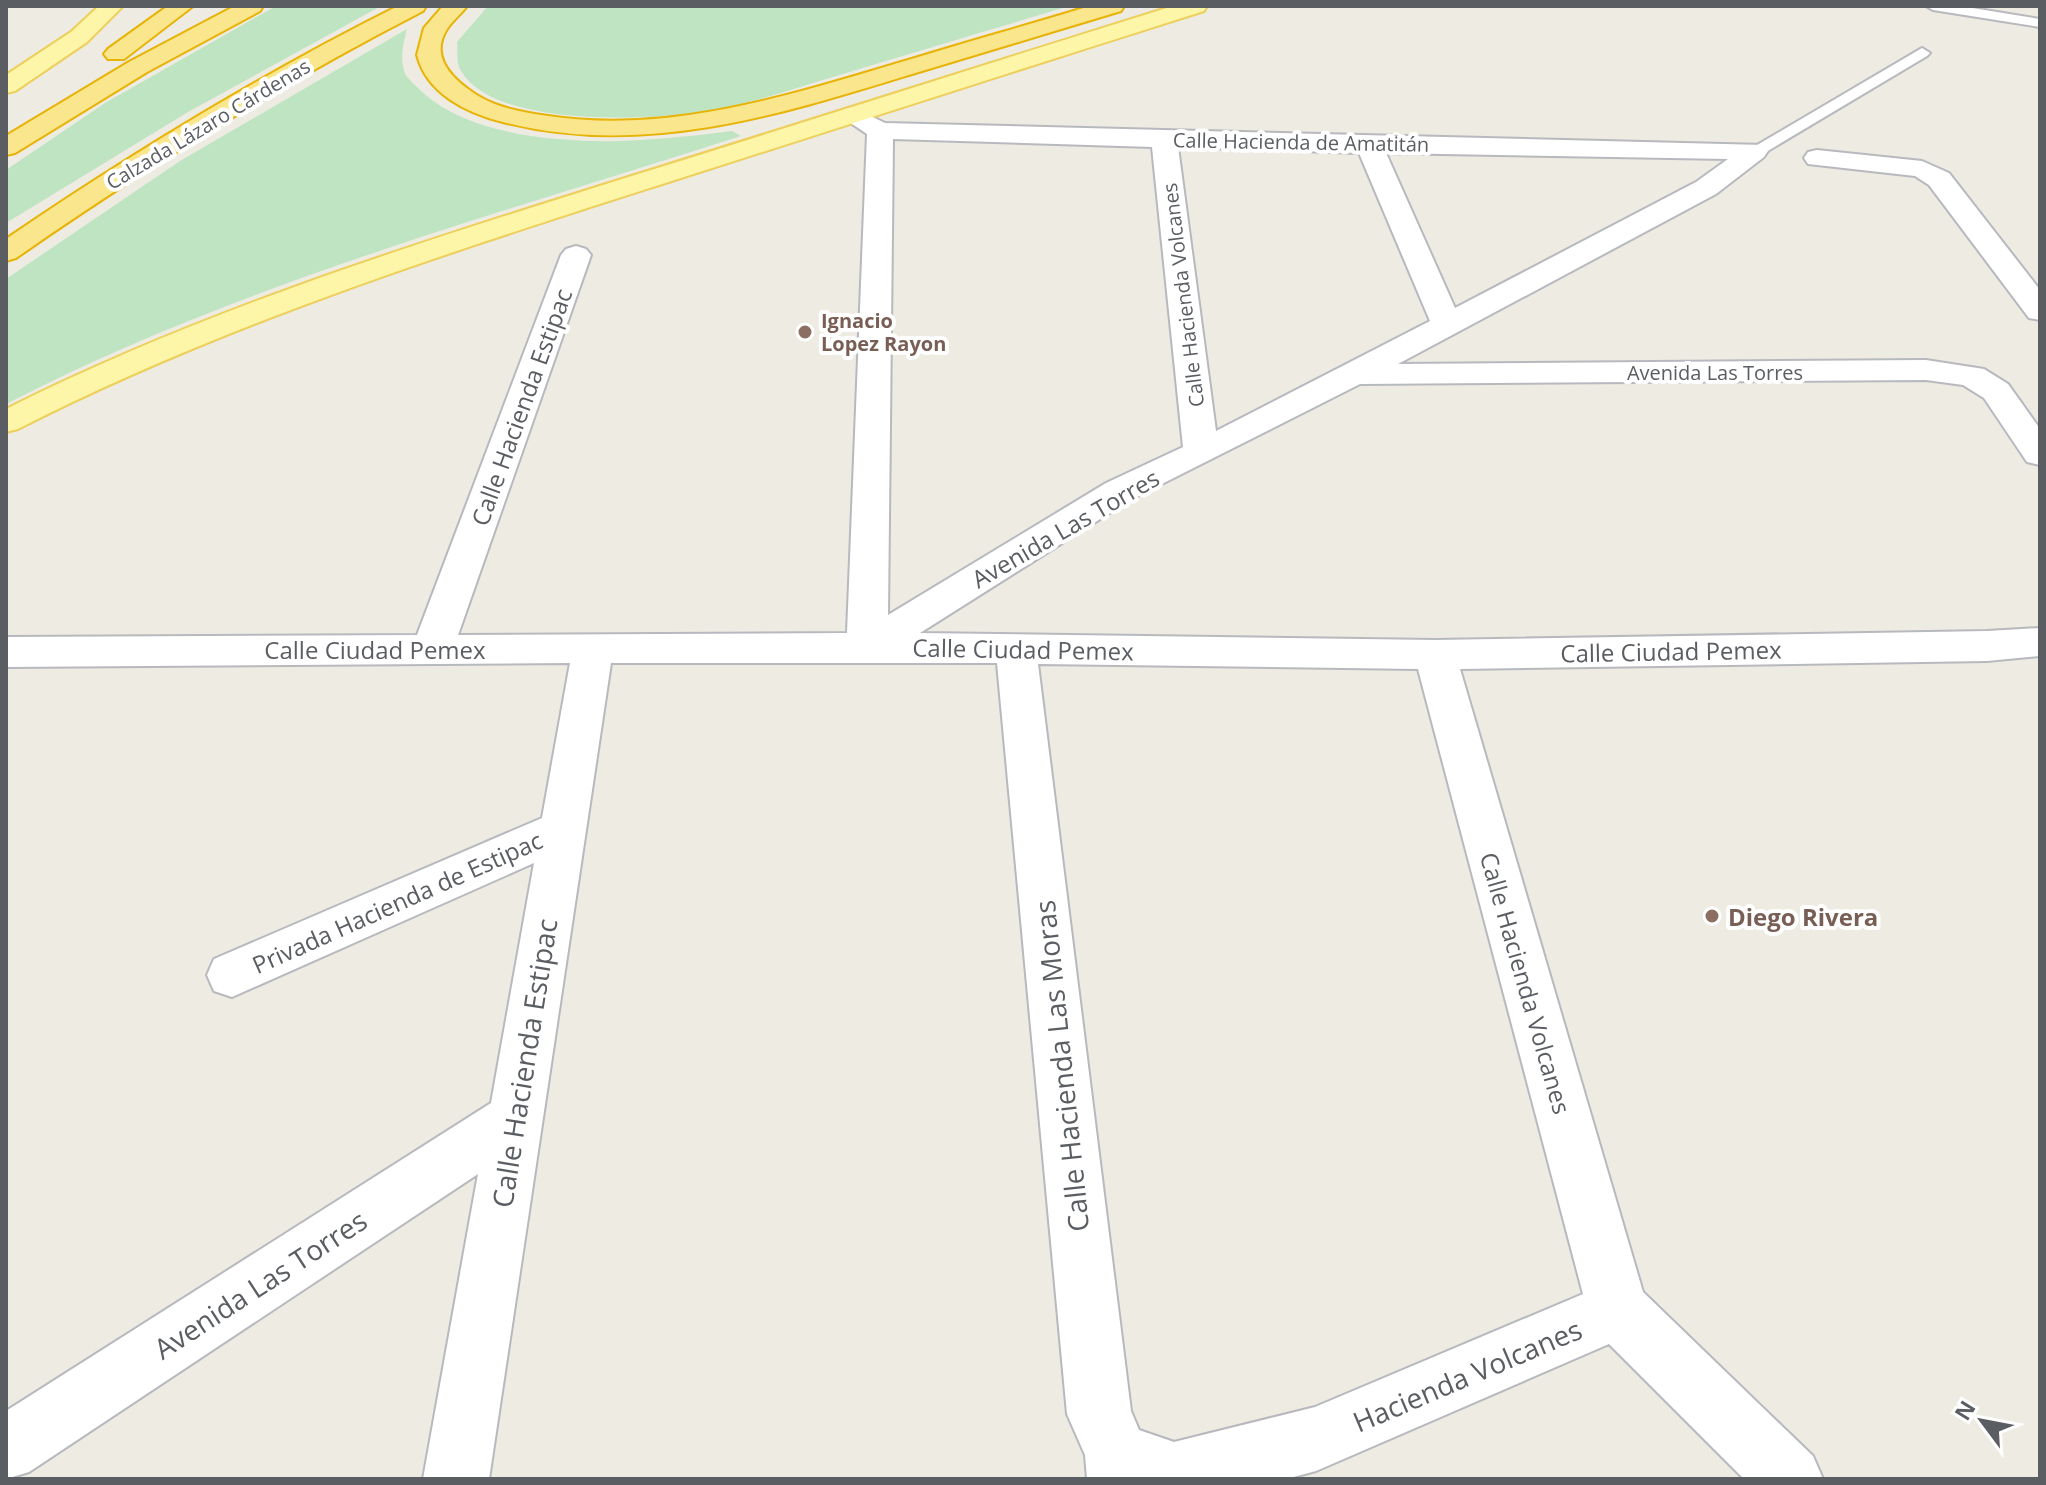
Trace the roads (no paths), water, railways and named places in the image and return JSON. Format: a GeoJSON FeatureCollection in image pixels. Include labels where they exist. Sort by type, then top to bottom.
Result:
{"type":"FeatureCollection","features":[{"type":"Feature","properties":{"kind":"highway"},"geometry":{"type":"LineString","coordinates":[[6,137],[182,6]]}},
{"type":"Feature","properties":{"kind":"highway"},"geometry":{"type":"LineString","coordinates":[[6,147],[138,67],[252,6]]}},
{"type":"Feature","properties":{"kind":"highway","name":"Calzada Lázaro Cárdenas"},"geometry":{"type":"LineString","coordinates":[[6,252],[67,209],[238,103],[415,6]]}},
{"type":"Feature","properties":{"kind":"highway"},"geometry":{"type":"LineString","coordinates":[[456,6],[434,30],[429,51],[431,66],[450,90],[482,109],[503,115],[551,126],[614,130],[676,126],[752,114],[1113,6]]}},
{"type":"Feature","properties":{"kind":"main road"},"geometry":{"type":"LineString","coordinates":[[6,86],[79,37],[112,6]]}},
{"type":"Feature","properties":{"kind":"main road"},"geometry":{"type":"LineString","coordinates":[[6,422],[75,385],[244,314],[396,260],[866,123],[1196,6]]}},
{"type":"Feature","properties":{"kind":"street","name":"Calle Hacienda de Amatitán"},"geometry":{"type":"LineString","coordinates":[[866,123],[1164,139],[1755,151]]}},
{"type":"Feature","properties":{"kind":"street"},"geometry":{"type":"LineString","coordinates":[[866,123],[867,647]]}},
{"type":"Feature","properties":{"kind":"street","name":"Calle Hacienda Volcanes"},"geometry":{"type":"LineString","coordinates":[[1164,139],[1201,451]]}},
{"type":"Feature","properties":{"kind":"street"},"geometry":{"type":"LineString","coordinates":[[1369,145],[1447,325]]}},
{"type":"Feature","properties":{"kind":"street","name":"Avenida Las Torres"},"geometry":{"type":"LineString","coordinates":[[867,647],[1119,491],[1353,374],[1706,188],[1755,151]]}},
{"type":"Feature","properties":{"kind":"street"},"geometry":{"type":"LineString","coordinates":[[1817,158],[1922,169],[1939,179],[2040,311]]}},
{"type":"Feature","properties":{"kind":"street","name":"Calle Hacienda Estipac"},"geometry":{"type":"LineString","coordinates":[[432,649],[576,255]]}},
{"type":"Feature","properties":{"kind":"street","name":"Avenida Las Torres"},"geometry":{"type":"LineString","coordinates":[[1353,374],[1926,370],[1972,376],[1996,391],[2040,454]]}},
{"type":"Feature","properties":{"kind":"street","name":"Calle Ciudad Pemex"},"geometry":{"type":"LineString","coordinates":[[6,652],[867,647],[1435,655],[1971,646],[2040,642]]}},
{"type":"Feature","properties":{"kind":"street","name":"Calle Hacienda Estipac"},"geometry":{"type":"LineString","coordinates":[[456,1479],[593,648]]}},
{"type":"Feature","properties":{"kind":"street","name":"Calle Hacienda Las Moras"},"geometry":{"type":"LineString","coordinates":[[1016,649],[1099,1414],[1118,1466]]}},
{"type":"Feature","properties":{"kind":"street","name":"Calle Hacienda Volcanes"},"geometry":{"type":"LineString","coordinates":[[1435,655],[1618,1310]]}},
{"type":"Feature","properties":{"kind":"street","name":"Privada Hacienda de Estipac"},"geometry":{"type":"LineString","coordinates":[[232,975],[563,829]]}},
{"type":"Feature","properties":{"kind":"street","name":"Avenida Las Torres"},"geometry":{"type":"LineString","coordinates":[[6,1449],[514,1119]]}},
{"type":"Feature","properties":{"kind":"street"},"geometry":{"type":"LineString","coordinates":[[1618,1310],[1790,1479]]}},
{"type":"Feature","properties":{"kind":"street","name":"Hacienda Volcanes"},"geometry":{"type":"LineString","coordinates":[[1118,1466],[1174,1475],[1316,1439],[1618,1310]]}},
{"type":"Feature","properties":{"kind":"lane"},"geometry":{"type":"LineString","coordinates":[[1933,6],[2040,23]]}},
{"type":"Feature","properties":{"kind":"lane"},"geometry":{"type":"LineString","coordinates":[[1755,151],[1922,53]]}},
{"type":"Feature","properties":{"kind":"place","name":"Ignacio Lopez Rayon"},"geometry":{"type":"Point","coordinates":[805,332]}},
{"type":"Feature","properties":{"kind":"place","name":"Diego Rivera"},"geometry":{"type":"Point","coordinates":[1712,916]}}]}
